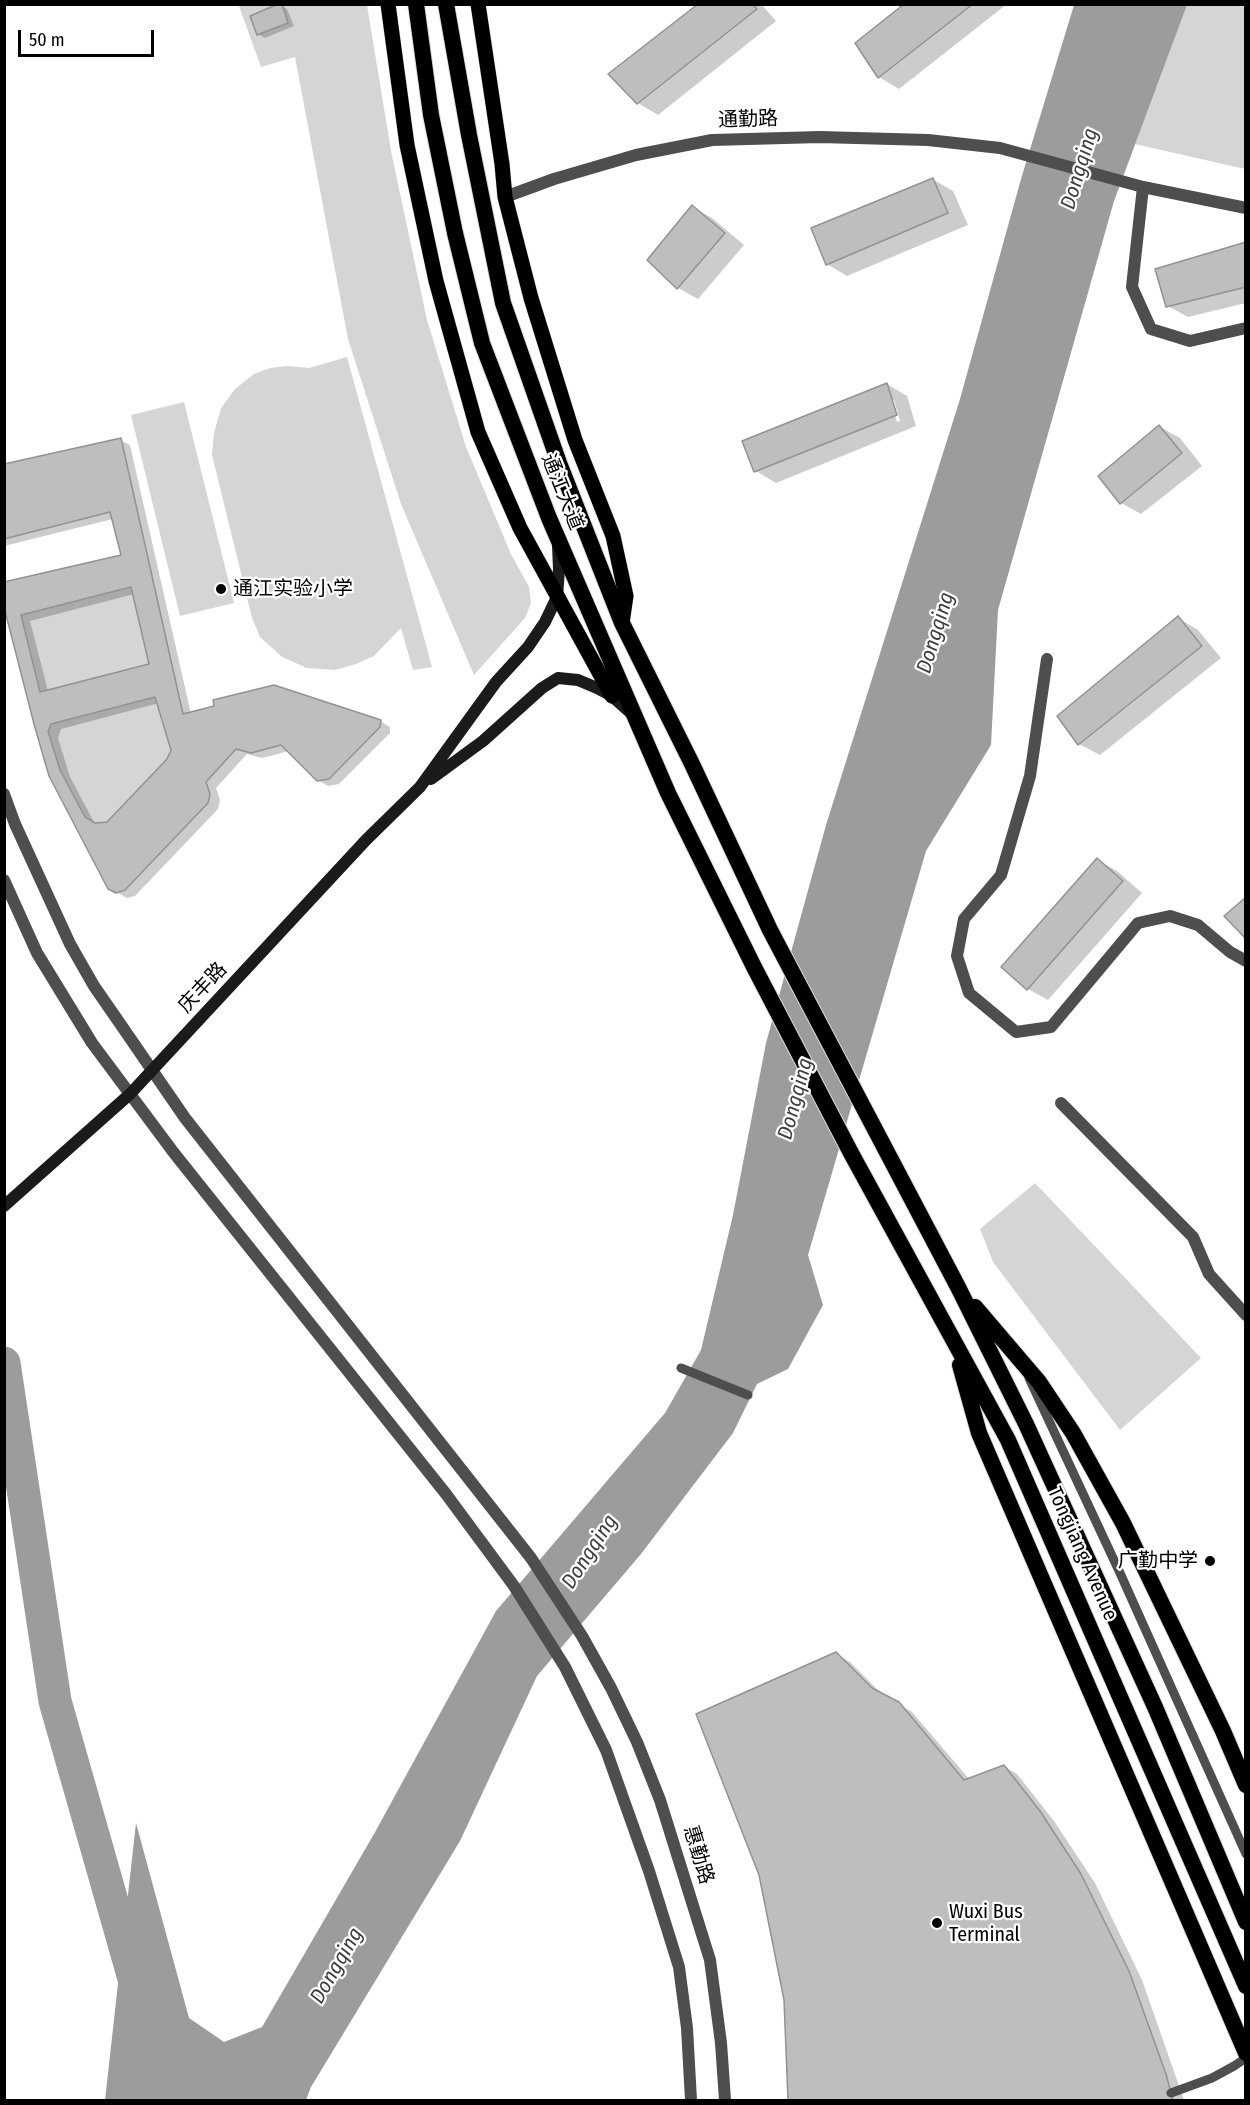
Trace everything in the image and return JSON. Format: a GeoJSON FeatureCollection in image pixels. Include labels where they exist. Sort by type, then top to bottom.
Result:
{"type":"FeatureCollection","features":[{"type":"Feature","properties":{"kind":"highway","name":"通江大道"},"geometry":{"type":"LineString","coordinates":[[416,4],[431,115],[455,233],[482,343],[557,536],[668,793],[754,967],[851,1153]]}},
{"type":"Feature","properties":{"kind":"highway","name":"通江大道"},"geometry":{"type":"LineString","coordinates":[[446,4],[469,135],[503,303],[560,463],[622,623],[692,764],[770,930],[865,1111]]}},
{"type":"Feature","properties":{"kind":"highway","name":"Tongjiang Avenue"},"geometry":{"type":"LineString","coordinates":[[865,1111],[958,1287],[1026,1424],[1155,1707],[1245,1922]]}},
{"type":"Feature","properties":{"kind":"highway","name":"Tongjiang Avenue"},"geometry":{"type":"LineString","coordinates":[[851,1153],[1008,1440],[1245,1986]]}},
{"type":"Feature","properties":{"kind":"highway"},"geometry":{"type":"LineString","coordinates":[[958,1287],[1039,1382],[1073,1433],[1123,1523],[1223,1731],[1245,1785]]}},
{"type":"Feature","properties":{"kind":"highway"},"geometry":{"type":"LineString","coordinates":[[951,1336],[979,1433],[1245,2055]]}},
{"type":"Feature","properties":{"kind":"main road"},"geometry":{"type":"LineString","coordinates":[[388,4],[407,145],[436,281],[478,432],[520,528],[612,696]]}},
{"type":"Feature","properties":{"kind":"main road"},"geometry":{"type":"LineString","coordinates":[[478,4],[505,197],[531,298],[575,440],[613,536],[626,596],[622,623]]}},
{"type":"Feature","properties":{"kind":"main road"},"geometry":{"type":"LineString","coordinates":[[420,786],[496,682],[528,647],[545,622],[557,597],[559,569],[557,536]]}},
{"type":"Feature","properties":{"kind":"main road"},"geometry":{"type":"LineString","coordinates":[[420,786],[483,741],[542,688],[558,678],[578,680],[612,696],[635,717]]}},
{"type":"Feature","properties":{"kind":"main road","name":"庆丰路"},"geometry":{"type":"LineString","coordinates":[[4,1206],[130,1094],[366,840],[420,786]]}},
{"type":"Feature","properties":{"kind":"street","name":"通勤路"},"geometry":{"type":"LineString","coordinates":[[505,197],[554,179],[636,155],[712,140],[820,137],[928,140],[1000,148],[1143,187]]}},
{"type":"Feature","properties":{"kind":"street"},"geometry":{"type":"LineString","coordinates":[[1245,208],[1143,187],[1132,287],[1151,329],[1190,341],[1245,328]]}},
{"type":"Feature","properties":{"kind":"street"},"geometry":{"type":"LineString","coordinates":[[1047,658],[1030,776],[1001,875],[964,919],[957,956],[969,993],[1016,1032],[1051,1027],[1138,923],[1170,916],[1198,925],[1230,952],[1245,961]]}},
{"type":"Feature","properties":{"kind":"street","name":"惠勤路"},"geometry":{"type":"LineString","coordinates":[[4,794],[15,824],[70,944],[94,986],[184,1118],[531,1558],[582,1636],[611,1688],[641,1751],[660,1800],[710,1960],[721,2043],[725,2100]]}},
{"type":"Feature","properties":{"kind":"street"},"geometry":{"type":"LineString","coordinates":[[4,880],[38,953],[92,1043],[174,1153],[446,1494],[514,1586],[565,1667],[606,1750],[650,1871],[679,1967],[687,2028],[691,2100]]}},
{"type":"Feature","properties":{"kind":"street"},"geometry":{"type":"LineString","coordinates":[[1061,1103],[1193,1237],[1209,1274],[1245,1315]]}},
{"type":"Feature","properties":{"kind":"lane"},"geometry":{"type":"LineString","coordinates":[[1022,1362],[1120,1573],[1245,1854]]}},
{"type":"Feature","properties":{"kind":"lane"},"geometry":{"type":"LineString","coordinates":[[681,1368],[748,1395]]}},
{"type":"Feature","properties":{"kind":"lane"},"geometry":{"type":"LineString","coordinates":[[1171,2093],[1212,2078],[1234,2066],[1245,2055]]}},
{"type":"Feature","properties":{"kind":"shaded area"},"geometry":{"type":"Polygon","coordinates":[[[242,4],[367,5],[391,151],[427,320],[466,447],[511,554],[529,587],[531,603],[525,618],[474,675],[401,504],[348,339],[295,57],[261,67],[239,6],[242,4]]]}},
{"type":"Feature","properties":{"kind":"shaded area"},"geometry":{"type":"Polygon","coordinates":[[[1187,5],[1245,5],[1245,169],[1135,144],[1187,5]]]}},
{"type":"Feature","properties":{"kind":"shaded area"},"geometry":{"type":"Polygon","coordinates":[[[347,357],[432,667],[413,670],[401,628],[374,656],[356,664],[335,670],[307,668],[282,657],[260,637],[252,618],[212,455],[214,433],[221,408],[235,389],[254,374],[270,368],[288,366],[309,368],[347,357]]]}},
{"type":"Feature","properties":{"kind":"shaded area"},"geometry":{"type":"Polygon","coordinates":[[[184,402],[234,603],[180,616],[131,415],[184,402]]]}},
{"type":"Feature","properties":{"kind":"shaded area"},"geometry":{"type":"Polygon","coordinates":[[[131,587],[149,664],[40,692],[21,615],[131,587]]]}},
{"type":"Feature","properties":{"kind":"shaded area"},"geometry":{"type":"Polygon","coordinates":[[[155,697],[171,750],[167,759],[107,822],[95,823],[85,817],[60,770],[48,731],[51,724],[155,697]]]}},
{"type":"Feature","properties":{"kind":"shaded area"},"geometry":{"type":"Polygon","coordinates":[[[1035,1183],[1201,1358],[1120,1430],[993,1262],[980,1229],[1035,1183]]]}},
{"type":"Feature","properties":{"kind":"water","name":"Dongqing"},"geometry":{"type":"Polygon","coordinates":[[[1074,5],[1187,5],[1114,201],[998,610],[991,745],[926,851],[808,1255],[823,1305],[788,1369],[757,1384],[733,1433],[641,1554],[537,1676],[460,1841],[311,2087],[306,2100],[105,2100],[136,1823],[189,2018],[224,2042],[262,2027],[374,1834],[496,1611],[665,1413],[701,1350],[733,1215],[766,1043],[826,825],[960,399],[1021,179],[1074,5]]]}},
{"type":"Feature","properties":{"kind":"building"},"geometry":{"type":"Polygon","coordinates":[[[282,4],[288,23],[257,35],[250,16],[282,4]]]}},
{"type":"Feature","properties":{"kind":"building"},"geometry":{"type":"Polygon","coordinates":[[[698,4],[752,4],[757,9],[637,104],[608,74],[698,4]]]}},
{"type":"Feature","properties":{"kind":"building"},"geometry":{"type":"Polygon","coordinates":[[[904,4],[973,4],[878,78],[855,43],[904,4]]]}},
{"type":"Feature","properties":{"kind":"building"},"geometry":{"type":"Polygon","coordinates":[[[933,178],[948,213],[826,265],[811,228],[933,178]]]}},
{"type":"Feature","properties":{"kind":"building"},"geometry":{"type":"Polygon","coordinates":[[[692,205],[725,233],[677,289],[647,260],[692,205]]]}},
{"type":"Feature","properties":{"kind":"building"},"geometry":{"type":"Polygon","coordinates":[[[1246,242],[1246,287],[1166,307],[1155,269],[1246,242]]]}},
{"type":"Feature","properties":{"kind":"building"},"geometry":{"type":"Polygon","coordinates":[[[887,383],[897,415],[754,472],[742,441],[887,383]]]}},
{"type":"Feature","properties":{"kind":"building"},"geometry":{"type":"Polygon","coordinates":[[[1159,425],[1182,453],[1120,504],[1098,476],[1159,425]]]}},
{"type":"Feature","properties":{"kind":"building"},"geometry":{"type":"Polygon","coordinates":[[[121,438],[183,714],[214,706],[213,700],[274,685],[381,720],[380,727],[329,779],[317,781],[281,745],[251,753],[236,749],[206,782],[210,794],[208,803],[125,890],[116,893],[108,889],[49,776],[4,607],[4,582],[121,555],[110,512],[4,539],[4,464],[121,438]],[[131,587],[21,615],[40,692],[149,664],[131,587]],[[155,697],[51,724],[48,731],[60,770],[85,817],[95,823],[107,822],[167,759],[171,750],[155,697]]]}},
{"type":"Feature","properties":{"kind":"building"},"geometry":{"type":"Polygon","coordinates":[[[1178,616],[1202,646],[1078,745],[1057,716],[1178,616]]]}},
{"type":"Feature","properties":{"kind":"building"},"geometry":{"type":"Polygon","coordinates":[[[1097,858],[1123,881],[1027,990],[1001,967],[1097,858]]]}},
{"type":"Feature","properties":{"kind":"building"},"geometry":{"type":"Polygon","coordinates":[[[1246,897],[1246,939],[1224,916],[1246,897]]]}},
{"type":"Feature","properties":{"kind":"building","name":"Wuxi Bus Terminal"},"geometry":{"type":"Polygon","coordinates":[[[836,1652],[872,1688],[899,1702],[964,1780],[1004,1765],[1040,1811],[1081,1874],[1129,1971],[1173,2100],[788,2100],[784,2000],[759,1875],[696,1714],[836,1652]]]}},
{"type":"Feature","properties":{"kind":"waterway"},"geometry":{"type":"LineString","coordinates":[[4,1363],[55,1701],[135,1982]]}},
{"type":"Feature","properties":{"kind":"place","name":"通江实验小学"},"geometry":{"type":"Point","coordinates":[221,589]}},
{"type":"Feature","properties":{"kind":"place","name":"广勤中学"},"geometry":{"type":"Point","coordinates":[1210,1561]}},
{"type":"Feature","properties":{"kind":"place","name":"Wuxi Bus Terminal"},"geometry":{"type":"Point","coordinates":[937,1923]}}]}
